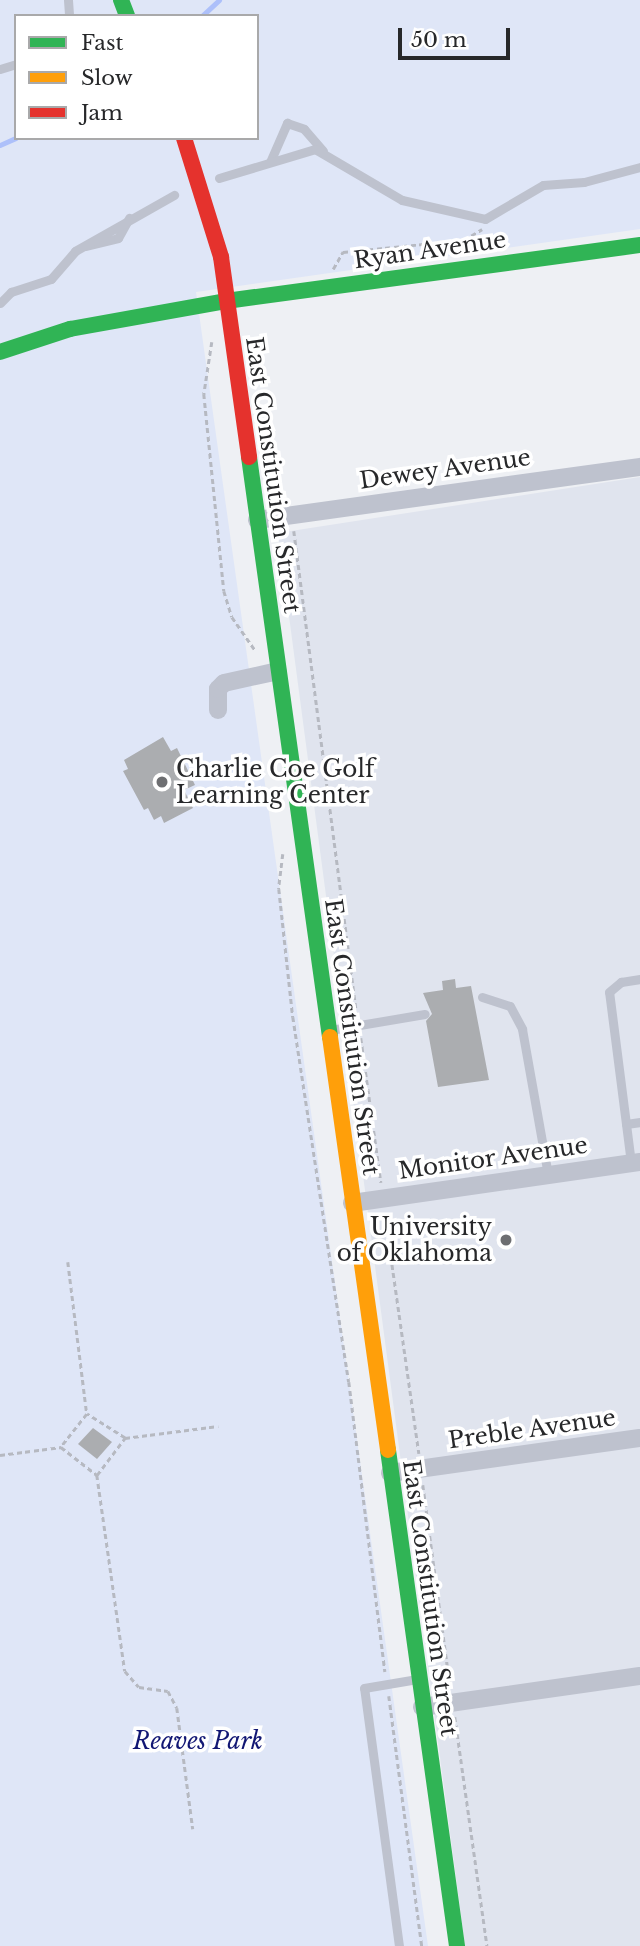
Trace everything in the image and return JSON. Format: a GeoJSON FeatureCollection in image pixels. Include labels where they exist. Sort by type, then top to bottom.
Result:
{"type":"FeatureCollection","features":[{"type":"Feature","properties":{"kind":"main road","name":"East Constitution Street"},"geometry":{"type":"LineString","coordinates":[[185,140],[215,227],[257,520],[270,673],[328,1030],[457,1946]]}},
{"type":"Feature","properties":{"kind":"main road","name":"Ryan Avenue"},"geometry":{"type":"LineString","coordinates":[[0,352],[70,329],[226,300],[640,245]]}},
{"type":"Feature","properties":{"kind":"street","name":"Dewey Avenue"},"geometry":{"type":"LineString","coordinates":[[257,520],[640,467]]}},
{"type":"Feature","properties":{"kind":"street"},"geometry":{"type":"LineString","coordinates":[[218,710],[218,689],[224,683],[270,673]]}},
{"type":"Feature","properties":{"kind":"street","name":"Monitor Avenue"},"geometry":{"type":"LineString","coordinates":[[352,1203],[636,1163]]}},
{"type":"Feature","properties":{"kind":"street","name":"Preble Avenue"},"geometry":{"type":"LineString","coordinates":[[390,1473],[640,1438]]}},
{"type":"Feature","properties":{"kind":"street"},"geometry":{"type":"LineString","coordinates":[[422,1707],[640,1676]]}},
{"type":"Feature","properties":{"kind":"lane"},"geometry":{"type":"LineString","coordinates":[[270,162],[287,123],[304,129],[323,151],[402,200],[485,219],[543,185],[591,181],[640,167]]}},
{"type":"Feature","properties":{"kind":"lane"},"geometry":{"type":"LineString","coordinates":[[219,178],[295,152],[323,151]]}},
{"type":"Feature","properties":{"kind":"lane"},"geometry":{"type":"LineString","coordinates":[[0,303],[10,292],[51,279],[84,246],[129,218],[174,195]]}},
{"type":"Feature","properties":{"kind":"lane"},"geometry":{"type":"LineString","coordinates":[[636,1163],[626,1124],[609,992],[621,982],[640,979]]}},
{"type":"Feature","properties":{"kind":"lane"},"geometry":{"type":"LineString","coordinates":[[482,997],[510,1006],[522,1029],[548,1175]]}},
{"type":"Feature","properties":{"kind":"lane"},"geometry":{"type":"LineString","coordinates":[[328,1030],[425,1014]]}},
{"type":"Feature","properties":{"kind":"lane"},"geometry":{"type":"LineString","coordinates":[[626,1124],[640,1122]]}},
{"type":"Feature","properties":{"kind":"lane"},"geometry":{"type":"LineString","coordinates":[[399,1946],[364,1688],[419,1679]]}},
{"type":"Feature","properties":{"kind":"path"},"geometry":{"type":"LineString","coordinates":[[336,285],[334,263],[343,252],[473,238],[485,219]]}},
{"type":"Feature","properties":{"kind":"path"},"geometry":{"type":"LineString","coordinates":[[211,336],[204,394],[224,591],[232,617],[270,673]]}},
{"type":"Feature","properties":{"kind":"path"},"geometry":{"type":"LineString","coordinates":[[291,515],[487,1946]]}},
{"type":"Feature","properties":{"kind":"path"},"geometry":{"type":"LineString","coordinates":[[283,842],[279,888],[293,1017],[353,1409],[422,1946]]}},
{"type":"Feature","properties":{"kind":"path"},"geometry":{"type":"LineString","coordinates":[[0,1455],[61,1447],[87,1413],[68,1262]]}},
{"type":"Feature","properties":{"kind":"path"},"geometry":{"type":"LineString","coordinates":[[87,1413],[125,1438],[218,1426]]}},
{"type":"Feature","properties":{"kind":"path"},"geometry":{"type":"LineString","coordinates":[[97,1475],[125,1438]]}},
{"type":"Feature","properties":{"kind":"path"},"geometry":{"type":"LineString","coordinates":[[61,1447],[97,1475],[125,1671],[139,1687],[168,1691],[177,1708],[193,1829]]}},
{"type":"Feature","properties":{"kind":"shaded area","name":"University of Oklahoma"},"geometry":{"type":"Polygon","coordinates":[[[640,477],[640,1946],[465,1946],[278,533],[640,477]]]}},
{"type":"Feature","properties":{"kind":"green space","name":"Reaves Park"},"geometry":{"type":"Polygon","coordinates":[[[0,0],[640,0],[640,229],[196,292],[428,1946],[0,1946],[0,0]]]}},
{"type":"Feature","properties":{"kind":"building","name":"Charlie Coe Golf Learning Center"},"geometry":{"type":"Polygon","coordinates":[[[163,737],[171,751],[177,748],[195,785],[184,790],[193,808],[164,823],[161,816],[154,820],[148,808],[144,810],[123,771],[128,769],[124,760],[163,737]]]}},
{"type":"Feature","properties":{"kind":"building"},"geometry":{"type":"Polygon","coordinates":[[[455,979],[456,988],[471,986],[489,1080],[438,1087],[426,1021],[432,1014],[423,993],[443,990],[442,981],[455,979]]]}},
{"type":"Feature","properties":{"kind":"building"},"geometry":{"type":"Polygon","coordinates":[[[93,1428],[112,1442],[97,1459],[78,1444],[93,1428]]]}},
{"type":"Feature","properties":{"kind":"waterway"},"geometry":{"type":"LineString","coordinates":[[204,14],[219,0]]}},
{"type":"Feature","properties":{"kind":"waterway"},"geometry":{"type":"LineString","coordinates":[[0,145],[14,139]]}},
{"type":"Feature","properties":{"kind":"traffic: fast"},"geometry":{"type":"LineString","coordinates":[[121,0],[126,14]]}},
{"type":"Feature","properties":{"kind":"traffic: fast"},"geometry":{"type":"LineString","coordinates":[[0,352],[70,329],[226,301],[640,245]]}},
{"type":"Feature","properties":{"kind":"traffic: fast"},"geometry":{"type":"LineString","coordinates":[[249,457],[330,1037]]}},
{"type":"Feature","properties":{"kind":"traffic: fast"},"geometry":{"type":"LineString","coordinates":[[388,1450],[457,1946]]}},
{"type":"Feature","properties":{"kind":"traffic: slow"},"geometry":{"type":"LineString","coordinates":[[330,1037],[388,1450]]}},
{"type":"Feature","properties":{"kind":"traffic: jam"},"geometry":{"type":"LineString","coordinates":[[185,140],[221,257],[249,457]]}},
{"type":"Feature","properties":{"kind":"place","name":"Charlie Coe Golf Learning Center"},"geometry":{"type":"Point","coordinates":[162,782]}},
{"type":"Feature","properties":{"kind":"place","name":"University of Oklahoma"},"geometry":{"type":"Point","coordinates":[506,1240]}}]}
